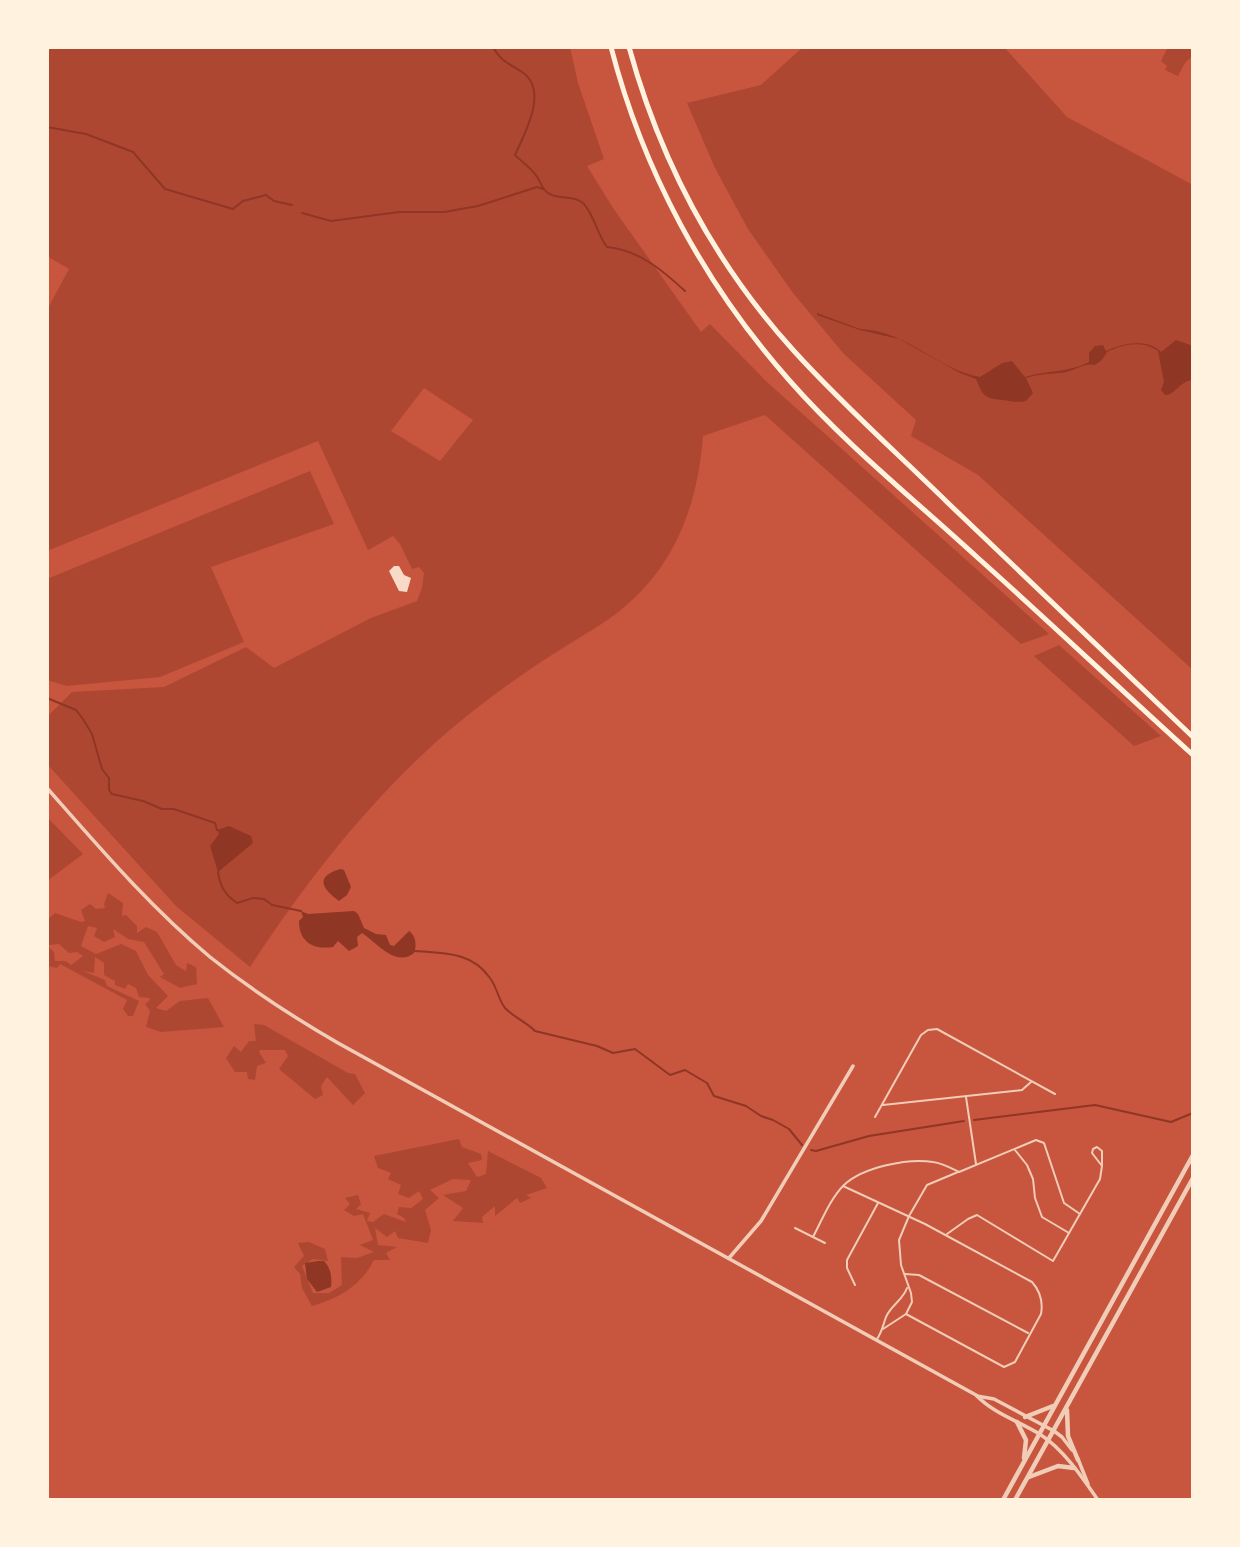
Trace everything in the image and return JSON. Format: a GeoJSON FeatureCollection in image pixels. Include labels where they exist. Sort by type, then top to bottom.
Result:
{"type":"FeatureCollection","features":[{"type":"Feature","properties":{"kind":"main road"},"geometry":{"type":"LineString","coordinates":[[611,47],[636,127],[659,183],[702,264],[749,332],[790,382],[825,418],[1193,755]]}},
{"type":"Feature","properties":{"kind":"main road"},"geometry":{"type":"LineString","coordinates":[[629,47],[650,115],[684,193],[732,272],[770,324],[820,378],[1193,737]]}},
{"type":"Feature","properties":{"kind":"main road"},"geometry":{"type":"LineString","coordinates":[[1064,636],[1074,624]]}},
{"type":"Feature","properties":{"kind":"street"},"geometry":{"type":"LineString","coordinates":[[47,789],[110,860],[167,918],[209,956],[255,990],[347,1048],[976,1395],[993,1399],[1044,1425],[1062,1437],[1078,1460]]}},
{"type":"Feature","properties":{"kind":"street"},"geometry":{"type":"LineString","coordinates":[[728,1258],[761,1221],[853,1066]]}},
{"type":"Feature","properties":{"kind":"street"},"geometry":{"type":"LineString","coordinates":[[1003,1500],[1193,1155]]}},
{"type":"Feature","properties":{"kind":"street"},"geometry":{"type":"LineString","coordinates":[[1015,1500],[1193,1178]]}},
{"type":"Feature","properties":{"kind":"street"},"geometry":{"type":"LineString","coordinates":[[976,1395],[987,1406],[1049,1441],[1098,1500]]}},
{"type":"Feature","properties":{"kind":"street"},"geometry":{"type":"LineString","coordinates":[[1025,1417],[1053,1406]]}},
{"type":"Feature","properties":{"kind":"street"},"geometry":{"type":"LineString","coordinates":[[1067,1406],[1068,1436],[1090,1489]]}},
{"type":"Feature","properties":{"kind":"street"},"geometry":{"type":"LineString","coordinates":[[1017,1422],[1026,1440],[1023,1462]]}},
{"type":"Feature","properties":{"kind":"street"},"geometry":{"type":"LineString","coordinates":[[1030,1477],[1058,1466],[1074,1468]]}},
{"type":"Feature","properties":{"kind":"lane"},"geometry":{"type":"LineString","coordinates":[[876,1117],[921,1035],[928,1030],[937,1029],[1055,1094]]}},
{"type":"Feature","properties":{"kind":"lane"},"geometry":{"type":"LineString","coordinates":[[882,1105],[1022,1090],[1032,1082]]}},
{"type":"Feature","properties":{"kind":"lane"},"geometry":{"type":"LineString","coordinates":[[966,1096],[976,1165]]}},
{"type":"Feature","properties":{"kind":"lane"},"geometry":{"type":"LineString","coordinates":[[883,1329],[906,1314],[912,1302],[899,1240],[927,1185],[1036,1140],[1044,1143],[1064,1203],[1080,1214]]}},
{"type":"Feature","properties":{"kind":"lane"},"geometry":{"type":"LineString","coordinates":[[946,1234],[977,1216],[1053,1261],[1100,1179],[1102,1167],[1102,1151],[1097,1147],[1092,1153],[1102,1167]]}},
{"type":"Feature","properties":{"kind":"lane"},"geometry":{"type":"LineString","coordinates":[[1014,1149],[1027,1165],[1033,1179],[1034,1198],[1042,1217],[1069,1233]]}},
{"type":"Feature","properties":{"kind":"lane"},"geometry":{"type":"LineString","coordinates":[[813,1237],[843,1186],[871,1168],[919,1161],[936,1162],[959,1172]]}},
{"type":"Feature","properties":{"kind":"lane"},"geometry":{"type":"LineString","coordinates":[[843,1186],[946,1234],[1032,1282],[1037,1287],[1042,1306],[1041,1314],[1015,1362],[1004,1367],[906,1314]]}},
{"type":"Feature","properties":{"kind":"lane"},"geometry":{"type":"LineString","coordinates":[[855,1285],[847,1268],[847,1260],[878,1202]]}},
{"type":"Feature","properties":{"kind":"lane"},"geometry":{"type":"LineString","coordinates":[[795,1228],[825,1243]]}},
{"type":"Feature","properties":{"kind":"lane"},"geometry":{"type":"LineString","coordinates":[[904,1274],[919,1275],[1030,1334]]}},
{"type":"Feature","properties":{"kind":"lane"},"geometry":{"type":"LineString","coordinates":[[877,1340],[886,1317],[896,1301],[905,1295],[908,1287]]}},
{"type":"Feature","properties":{"kind":"shaded area"},"geometry":{"type":"Polygon","coordinates":[[[47,47],[570,47],[578,83],[604,159],[587,166],[613,208],[701,332],[710,324],[768,383],[1049,634],[1021,644],[765,415],[703,436],[696,485],[681,531],[657,573],[641,592],[606,621],[494,695],[409,767],[336,848],[250,967],[176,906],[47,764],[47,717],[72,692],[164,687],[246,647],[274,668],[371,618],[417,601],[424,573],[419,567],[412,569],[393,536],[368,550],[318,441],[47,551],[47,310],[69,269],[47,256],[47,47]],[[424,388],[391,431],[440,461],[473,420],[424,388]]]}},
{"type":"Feature","properties":{"kind":"shaded area"},"geometry":{"type":"Polygon","coordinates":[[[803,47],[1004,47],[1067,117],[1193,185],[1193,670],[978,475],[911,436],[916,420],[844,354],[793,293],[748,229],[715,168],[687,103],[761,85],[803,47]]]}},
{"type":"Feature","properties":{"kind":"shaded area"},"geometry":{"type":"Polygon","coordinates":[[[1168,47],[1193,47],[1193,55],[1178,76],[1165,70],[1167,66],[1161,61],[1168,47]]]}},
{"type":"Feature","properties":{"kind":"shaded area"},"geometry":{"type":"Polygon","coordinates":[[[817,313],[860,329],[877,331],[899,339],[860,330],[817,313]]]}},
{"type":"Feature","properties":{"kind":"shaded area"},"geometry":{"type":"Polygon","coordinates":[[[900,339],[950,367],[980,377],[1002,363],[1012,361],[1025,377],[1081,366],[1089,362],[1089,353],[1095,346],[1103,345],[1106,351],[1127,344],[1142,343],[1161,352],[1176,340],[1193,346],[1193,380],[1165,395],[1161,390],[1164,382],[1158,351],[1146,345],[1132,344],[1107,352],[1095,365],[1026,378],[1033,393],[1026,401],[1017,402],[988,397],[980,389],[976,379],[960,373],[900,339]]]}},
{"type":"Feature","properties":{"kind":"shaded area"},"geometry":{"type":"Polygon","coordinates":[[[310,471],[334,524],[211,567],[244,642],[160,677],[67,686],[47,680],[47,579],[310,471]]]}},
{"type":"Feature","properties":{"kind":"shaded area"},"geometry":{"type":"Polygon","coordinates":[[[1059,645],[1161,736],[1134,746],[1034,656],[1059,645]]]}},
{"type":"Feature","properties":{"kind":"shaded area"},"geometry":{"type":"Polygon","coordinates":[[[47,817],[83,854],[47,881],[47,817]]]}},
{"type":"Feature","properties":{"kind":"shaded area"},"geometry":{"type":"Polygon","coordinates":[[[229,826],[251,836],[253,843],[218,872],[210,846],[219,834],[217,830],[229,826]]]}},
{"type":"Feature","properties":{"kind":"shaded area"},"geometry":{"type":"Polygon","coordinates":[[[341,869],[344,870],[351,887],[347,895],[339,901],[328,892],[324,879],[341,869]]]}},
{"type":"Feature","properties":{"kind":"shaded area"},"geometry":{"type":"Polygon","coordinates":[[[108,893],[123,903],[122,916],[126,915],[137,926],[137,933],[146,927],[157,932],[176,965],[186,971],[187,963],[196,967],[197,984],[180,988],[160,977],[164,974],[144,942],[128,939],[113,929],[115,937],[104,942],[94,936],[97,928],[88,926],[81,946],[96,954],[121,944],[136,951],[148,975],[168,996],[156,1008],[166,1011],[180,1001],[208,998],[224,1027],[161,1032],[146,1027],[150,1011],[145,1004],[149,998],[139,997],[136,988],[128,984],[125,989],[115,985],[115,981],[104,975],[104,963],[95,957],[94,973],[83,971],[105,980],[107,986],[139,1001],[133,1016],[128,1016],[123,1009],[127,1000],[60,964],[57,968],[48,966],[50,962],[47,960],[47,946],[54,952],[55,961],[66,961],[71,965],[83,956],[77,952],[69,953],[59,944],[49,945],[47,920],[55,913],[85,921],[81,910],[90,904],[96,909],[105,908],[108,893]]]}},
{"type":"Feature","properties":{"kind":"shaded area"},"geometry":{"type":"Polygon","coordinates":[[[301,911],[308,914],[354,911],[364,928],[386,935],[390,945],[394,946],[409,931],[415,941],[414,953],[407,957],[393,956],[362,933],[357,937],[358,946],[349,951],[338,941],[333,947],[313,946],[302,934],[299,921],[303,917],[301,911]]]}},
{"type":"Feature","properties":{"kind":"shaded area"},"geometry":{"type":"Polygon","coordinates":[[[254,1024],[264,1025],[348,1073],[355,1074],[365,1093],[353,1105],[327,1077],[321,1086],[323,1095],[315,1099],[279,1069],[288,1056],[285,1050],[260,1050],[266,1063],[257,1066],[255,1080],[248,1079],[247,1072],[235,1072],[226,1058],[234,1046],[241,1052],[249,1041],[256,1041],[254,1024]]]}},
{"type":"Feature","properties":{"kind":"shaded area"},"geometry":{"type":"Polygon","coordinates":[[[459,1139],[462,1147],[481,1154],[482,1160],[468,1163],[477,1177],[486,1174],[488,1151],[541,1178],[547,1188],[526,1195],[531,1198],[520,1203],[517,1198],[495,1216],[495,1206],[482,1217],[483,1223],[453,1221],[463,1208],[443,1195],[466,1191],[471,1180],[453,1179],[430,1190],[439,1198],[425,1210],[431,1230],[428,1243],[398,1238],[395,1231],[387,1237],[375,1228],[378,1245],[397,1247],[386,1253],[390,1260],[374,1260],[363,1277],[348,1290],[312,1306],[302,1288],[300,1274],[294,1267],[304,1256],[298,1243],[309,1242],[325,1249],[328,1261],[313,1259],[302,1266],[313,1293],[329,1293],[342,1285],[341,1257],[357,1258],[374,1252],[360,1245],[373,1240],[363,1214],[354,1216],[344,1210],[350,1204],[345,1198],[358,1195],[361,1204],[356,1209],[370,1213],[367,1221],[373,1222],[384,1214],[406,1222],[397,1214],[399,1207],[411,1208],[423,1199],[419,1191],[409,1198],[398,1194],[401,1185],[388,1179],[391,1173],[378,1168],[374,1156],[459,1139]]]}},
{"type":"Feature","properties":{"kind":"shaded area"},"geometry":{"type":"Polygon","coordinates":[[[324,1261],[328,1267],[331,1287],[317,1292],[307,1279],[305,1263],[324,1261]]]}},
{"type":"Feature","properties":{"kind":"building"},"geometry":{"type":"Polygon","coordinates":[[[394,566],[399,566],[404,575],[411,578],[407,592],[399,591],[389,571],[394,566]]]}},
{"type":"Feature","properties":{"kind":"waterway"},"geometry":{"type":"LineString","coordinates":[[493,47],[502,59],[530,80],[534,89],[532,112],[515,155],[533,171],[549,194],[584,204],[607,247],[640,257],[685,291]]}},
{"type":"Feature","properties":{"kind":"waterway"},"geometry":{"type":"LineString","coordinates":[[47,127],[86,134],[133,152],[165,189],[233,209],[243,201],[266,195],[274,201],[292,205]]}},
{"type":"Feature","properties":{"kind":"waterway"},"geometry":{"type":"LineString","coordinates":[[302,213],[331,221],[399,212],[444,212],[478,206],[537,187],[543,189]]}},
{"type":"Feature","properties":{"kind":"waterway"},"geometry":{"type":"LineString","coordinates":[[47,698],[76,710],[83,719],[92,734],[102,769],[109,778],[109,790],[112,794],[143,801],[162,809],[174,809],[215,823],[217,830]]}},
{"type":"Feature","properties":{"kind":"waterway"},"geometry":{"type":"LineString","coordinates":[[218,872],[224,890],[237,903],[253,898],[264,899],[272,905],[301,911]]}},
{"type":"Feature","properties":{"kind":"waterway"},"geometry":{"type":"LineString","coordinates":[[415,951],[457,956],[475,963],[492,982],[505,1008],[535,1031],[597,1046],[613,1053],[635,1049],[670,1075],[685,1070],[707,1083],[714,1096],[746,1106],[789,1129],[802,1145]]}},
{"type":"Feature","properties":{"kind":"waterway"},"geometry":{"type":"LineString","coordinates":[[974,1120],[1095,1105],[1171,1122],[1193,1113]]}},
{"type":"Feature","properties":{"kind":"waterway"},"geometry":{"type":"LineString","coordinates":[[811,1150],[816,1151],[869,1136],[964,1121]]}}]}
